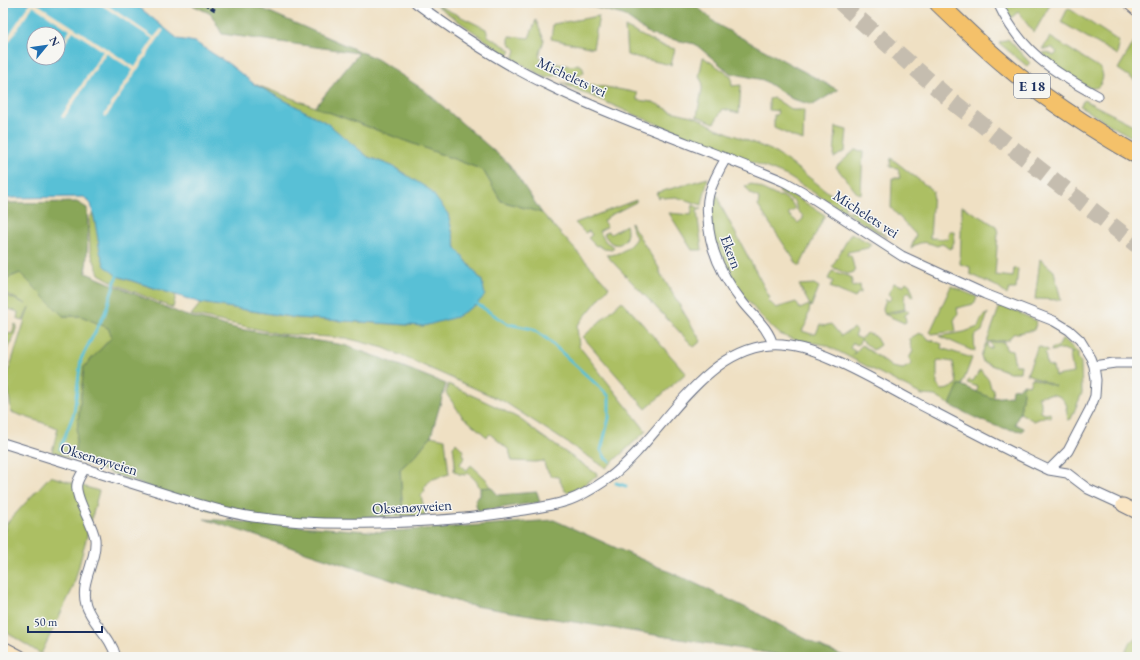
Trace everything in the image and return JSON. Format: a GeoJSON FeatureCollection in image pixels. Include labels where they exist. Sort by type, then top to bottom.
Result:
{"type":"FeatureCollection","features":[{"type":"Feature","properties":{"kind":"highway","name":"E 18"},"geometry":{"type":"LineString","coordinates":[[938,3],[1006,66],[1045,96],[1092,128],[1137,154]]}},
{"type":"Feature","properties":{"kind":"street","name":"Michelets vei"},"geometry":{"type":"LineString","coordinates":[[416,3],[461,36],[548,86],[591,105],[785,182],[913,262],[1063,326],[1080,340],[1092,358],[1096,389],[1092,405],[1068,451],[1049,470]]}},
{"type":"Feature","properties":{"kind":"street"},"geometry":{"type":"LineString","coordinates":[[998,3],[1005,18],[1020,40],[1035,56],[1054,71],[1098,96]]}},
{"type":"Feature","properties":{"kind":"street"},"geometry":{"type":"LineString","coordinates":[[1130,3],[1137,9]]}},
{"type":"Feature","properties":{"kind":"street","name":"Ekern"},"geometry":{"type":"LineString","coordinates":[[726,158],[719,170],[709,196],[707,209],[708,232],[712,249],[731,288],[771,336],[773,345]]}},
{"type":"Feature","properties":{"kind":"street","name":"Oksenøyveien"},"geometry":{"type":"LineString","coordinates":[[3,443],[218,509],[252,517],[339,524],[479,517],[567,501],[598,486],[635,454],[707,375],[734,356],[749,349],[773,345],[790,346],[809,351],[852,369],[1011,452],[1049,470]]}},
{"type":"Feature","properties":{"kind":"street"},"geometry":{"type":"LineString","coordinates":[[1094,366],[1129,362],[1137,363]]}},
{"type":"Feature","properties":{"kind":"street"},"geometry":{"type":"LineString","coordinates":[[85,468],[77,482],[76,490],[92,527],[95,540],[95,551],[84,587],[85,603],[92,618],[112,645],[116,657]]}},
{"type":"Feature","properties":{"kind":"street"},"geometry":{"type":"LineString","coordinates":[[1049,470],[1067,474],[1088,489],[1137,512]]}},
{"type":"Feature","properties":{"kind":"street"},"geometry":{"type":"LineString","coordinates":[[3,648],[20,657]]}},
{"type":"Feature","properties":{"kind":"green space"},"geometry":{"type":"Polygon","coordinates":[[[188,3],[249,3],[377,59],[424,90],[509,164],[542,213],[501,201],[483,170],[315,107],[359,53],[222,34],[211,14],[188,3]]]}},
{"type":"Feature","properties":{"kind":"green space"},"geometry":{"type":"Polygon","coordinates":[[[433,3],[486,29],[488,36],[511,50],[508,56],[433,3]]]}},
{"type":"Feature","properties":{"kind":"green space"},"geometry":{"type":"Polygon","coordinates":[[[577,3],[693,3],[718,25],[838,90],[813,105],[792,99],[763,80],[730,73],[695,44],[651,35],[623,15],[577,3]]]}},
{"type":"Feature","properties":{"kind":"green space"},"geometry":{"type":"Polygon","coordinates":[[[1002,3],[1047,3],[1050,5],[1034,33],[1018,12],[1011,18],[1002,3]]]}},
{"type":"Feature","properties":{"kind":"green space"},"geometry":{"type":"Polygon","coordinates":[[[1068,8],[1117,40],[1119,46],[1117,55],[1061,22],[1068,8]]]}},
{"type":"Feature","properties":{"kind":"green space"},"geometry":{"type":"Polygon","coordinates":[[[599,16],[593,48],[551,39],[553,24],[599,16]]]}},
{"type":"Feature","properties":{"kind":"green space"},"geometry":{"type":"Polygon","coordinates":[[[536,20],[544,40],[539,56],[544,62],[572,66],[578,64],[582,66],[584,72],[579,76],[558,75],[546,78],[513,59],[516,50],[509,43],[509,36],[529,38],[536,20]]]}},
{"type":"Feature","properties":{"kind":"green space"},"geometry":{"type":"Polygon","coordinates":[[[625,27],[660,45],[675,49],[671,65],[627,55],[625,27]]]}},
{"type":"Feature","properties":{"kind":"green space"},"geometry":{"type":"Polygon","coordinates":[[[1050,37],[1100,68],[1103,77],[1097,88],[1089,87],[1066,74],[1046,57],[1043,53],[1048,52],[1054,56],[1057,52],[1051,47],[1049,49],[1042,49],[1050,37]]]}},
{"type":"Feature","properties":{"kind":"green space"},"geometry":{"type":"Polygon","coordinates":[[[1137,37],[1137,82],[1118,69],[1137,37]]]}},
{"type":"Feature","properties":{"kind":"green space"},"geometry":{"type":"Polygon","coordinates":[[[1008,39],[1030,63],[1027,66],[999,43],[1008,39]]]}},
{"type":"Feature","properties":{"kind":"green space"},"geometry":{"type":"Polygon","coordinates":[[[703,57],[731,76],[732,86],[741,85],[739,113],[723,109],[714,123],[697,116],[703,84],[699,77],[703,57]]]}},
{"type":"Feature","properties":{"kind":"green space"},"geometry":{"type":"Polygon","coordinates":[[[561,83],[599,86],[637,93],[637,100],[653,102],[671,111],[696,117],[716,128],[771,150],[846,206],[844,209],[849,212],[852,210],[887,238],[787,176],[640,117],[561,83]]]}},
{"type":"Feature","properties":{"kind":"green space"},"geometry":{"type":"Polygon","coordinates":[[[254,84],[483,170],[501,201],[542,213],[609,287],[577,326],[579,346],[646,431],[606,468],[503,401],[384,348],[346,338],[280,334],[191,315],[201,303],[297,318],[424,326],[477,304],[482,281],[456,248],[448,214],[406,174],[392,166],[368,157],[326,123],[254,84]]]}},
{"type":"Feature","properties":{"kind":"green space"},"geometry":{"type":"Polygon","coordinates":[[[774,98],[792,110],[804,110],[803,141],[774,128],[774,115],[777,115],[778,111],[769,110],[769,99],[774,98]]]}},
{"type":"Feature","properties":{"kind":"green space"},"geometry":{"type":"Polygon","coordinates":[[[1084,100],[1137,127],[1137,140],[1080,106],[1084,100]]]}},
{"type":"Feature","properties":{"kind":"green space"},"geometry":{"type":"Polygon","coordinates":[[[836,127],[847,130],[845,151],[834,158],[836,127]]]}},
{"type":"Feature","properties":{"kind":"green space"},"geometry":{"type":"Polygon","coordinates":[[[855,150],[863,151],[861,194],[857,193],[836,167],[855,150]]]}},
{"type":"Feature","properties":{"kind":"green space"},"geometry":{"type":"Polygon","coordinates":[[[891,158],[933,191],[930,238],[948,239],[949,231],[954,231],[954,242],[951,249],[942,244],[937,246],[924,242],[911,248],[916,235],[891,208],[892,178],[900,178],[898,168],[890,167],[891,158]]]}},
{"type":"Feature","properties":{"kind":"green space"},"geometry":{"type":"Polygon","coordinates":[[[708,178],[702,205],[676,197],[663,198],[662,196],[659,198],[656,193],[708,178]]]}},
{"type":"Feature","properties":{"kind":"green space"},"geometry":{"type":"Polygon","coordinates":[[[752,184],[777,196],[782,196],[792,203],[795,209],[788,214],[798,223],[803,219],[803,216],[797,210],[795,202],[779,192],[781,188],[825,215],[800,266],[797,264],[758,206],[759,198],[751,194],[745,186],[752,184]]]}},
{"type":"Feature","properties":{"kind":"green space"},"geometry":{"type":"Polygon","coordinates":[[[714,194],[719,197],[721,206],[770,298],[768,300],[776,308],[796,302],[800,309],[809,305],[810,307],[806,324],[802,331],[816,334],[820,324],[824,326],[831,324],[841,336],[854,328],[857,332],[855,336],[861,339],[866,333],[875,336],[880,345],[873,350],[861,340],[858,345],[853,343],[850,348],[855,351],[853,355],[862,345],[892,367],[903,369],[912,364],[909,358],[913,351],[910,344],[911,341],[909,339],[919,333],[926,336],[928,339],[942,344],[941,348],[972,358],[962,385],[959,385],[950,405],[935,396],[922,395],[826,345],[796,340],[781,335],[764,320],[737,288],[725,268],[715,247],[718,249],[720,248],[718,244],[715,245],[711,225],[712,203],[715,202],[714,194]],[[939,360],[937,362],[937,385],[942,390],[949,389],[957,384],[953,362],[939,360]]]}},
{"type":"Feature","properties":{"kind":"green space"},"geometry":{"type":"Polygon","coordinates":[[[636,200],[636,202],[609,216],[603,221],[607,227],[599,231],[606,242],[614,247],[612,250],[604,249],[598,245],[596,246],[588,238],[592,235],[589,231],[585,233],[575,223],[636,200]]]}},
{"type":"Feature","properties":{"kind":"green space"},"geometry":{"type":"Polygon","coordinates":[[[77,202],[87,208],[88,235],[86,273],[184,315],[239,329],[344,345],[446,384],[431,436],[415,456],[400,469],[403,516],[276,522],[215,512],[74,459],[84,367],[112,337],[108,328],[81,316],[63,316],[20,273],[3,280],[3,203],[77,202]]]}},
{"type":"Feature","properties":{"kind":"green space"},"geometry":{"type":"Polygon","coordinates":[[[693,205],[701,209],[697,211],[702,250],[692,250],[669,213],[691,215],[693,205]]]}},
{"type":"Feature","properties":{"kind":"green space"},"geometry":{"type":"Polygon","coordinates":[[[962,206],[996,226],[998,233],[995,275],[1013,277],[1014,268],[1018,269],[1016,289],[1009,289],[1007,295],[996,286],[970,274],[970,267],[960,264],[962,206]]]}},
{"type":"Feature","properties":{"kind":"green space"},"geometry":{"type":"Polygon","coordinates":[[[93,213],[95,222],[117,276],[176,295],[173,308],[118,285],[99,274],[90,250],[89,219],[93,213]]]}},
{"type":"Feature","properties":{"kind":"green space"},"geometry":{"type":"Polygon","coordinates":[[[631,223],[701,341],[694,347],[606,255],[620,252],[634,241],[636,238],[630,224],[631,223]]]}},
{"type":"Feature","properties":{"kind":"green space"},"geometry":{"type":"Polygon","coordinates":[[[626,225],[626,238],[621,243],[614,244],[610,242],[604,234],[608,231],[611,234],[626,225]]]}},
{"type":"Feature","properties":{"kind":"green space"},"geometry":{"type":"Polygon","coordinates":[[[851,233],[871,244],[868,248],[848,252],[847,255],[851,255],[855,272],[847,274],[832,267],[851,233]]]}},
{"type":"Feature","properties":{"kind":"green space"},"geometry":{"type":"Polygon","coordinates":[[[1040,259],[1054,271],[1061,300],[1035,299],[1040,259]]]}},
{"type":"Feature","properties":{"kind":"green space"},"geometry":{"type":"Polygon","coordinates":[[[832,271],[851,277],[853,287],[860,285],[861,293],[858,293],[855,298],[830,287],[833,281],[828,279],[832,271]]]}},
{"type":"Feature","properties":{"kind":"green space"},"geometry":{"type":"Polygon","coordinates":[[[20,273],[63,316],[81,316],[108,327],[112,337],[84,367],[74,459],[52,452],[58,428],[11,412],[7,376],[29,307],[23,321],[17,319],[18,312],[3,307],[3,294],[26,304],[3,292],[3,280],[20,273]]]}},
{"type":"Feature","properties":{"kind":"green space"},"geometry":{"type":"Polygon","coordinates":[[[906,282],[910,285],[914,296],[912,297],[910,292],[905,295],[905,309],[884,313],[883,308],[886,299],[889,301],[892,297],[888,294],[894,283],[903,286],[906,282]]]}},
{"type":"Feature","properties":{"kind":"green space"},"geometry":{"type":"Polygon","coordinates":[[[814,284],[819,287],[811,307],[799,285],[814,284]]]}},
{"type":"Feature","properties":{"kind":"green space"},"geometry":{"type":"Polygon","coordinates":[[[951,286],[977,297],[974,304],[957,308],[958,314],[954,320],[956,331],[932,334],[930,332],[951,286]]]}},
{"type":"Feature","properties":{"kind":"green space"},"geometry":{"type":"Polygon","coordinates":[[[622,301],[686,373],[646,409],[583,337],[622,301]]]}},
{"type":"Feature","properties":{"kind":"green space"},"geometry":{"type":"Polygon","coordinates":[[[1004,306],[1037,321],[1034,330],[1013,334],[1008,340],[987,342],[999,308],[1004,306]]]}},
{"type":"Feature","properties":{"kind":"green space"},"geometry":{"type":"Polygon","coordinates":[[[908,310],[909,312],[905,315],[906,322],[904,323],[884,314],[908,310]]]}},
{"type":"Feature","properties":{"kind":"green space"},"geometry":{"type":"Polygon","coordinates":[[[988,313],[982,331],[974,336],[975,352],[939,336],[964,332],[978,327],[981,319],[988,313]]]}},
{"type":"Feature","properties":{"kind":"green space"},"geometry":{"type":"Polygon","coordinates":[[[15,324],[17,325],[12,343],[3,353],[3,332],[12,334],[15,324]]]}},
{"type":"Feature","properties":{"kind":"green space"},"geometry":{"type":"Polygon","coordinates":[[[1063,338],[1078,353],[1078,359],[1081,362],[1082,393],[1071,419],[1068,420],[1066,403],[1060,397],[1056,395],[1043,395],[1038,397],[1041,402],[1041,412],[1045,414],[1050,413],[1051,418],[1046,416],[1034,421],[1020,413],[1024,384],[1029,385],[1032,378],[1055,386],[1027,374],[1038,346],[1048,350],[1048,352],[1045,353],[1047,365],[1053,367],[1055,376],[1073,373],[1070,354],[1073,353],[1063,349],[1051,351],[1052,348],[1058,347],[1063,338]]]}},
{"type":"Feature","properties":{"kind":"green space"},"geometry":{"type":"Polygon","coordinates":[[[990,342],[1004,342],[1006,349],[1012,350],[1015,365],[1021,365],[1020,372],[1009,372],[983,362],[981,356],[986,343],[988,343],[987,346],[989,349],[992,347],[990,342]]]}},
{"type":"Feature","properties":{"kind":"green space"},"geometry":{"type":"Polygon","coordinates":[[[980,370],[989,380],[991,388],[993,389],[994,398],[978,393],[978,387],[967,383],[969,380],[973,381],[980,370]]]}},
{"type":"Feature","properties":{"kind":"green space"},"geometry":{"type":"Polygon","coordinates":[[[448,384],[520,419],[597,474],[597,476],[580,487],[568,492],[565,491],[558,477],[551,476],[545,467],[544,461],[512,461],[509,450],[490,434],[487,437],[462,416],[446,393],[448,384]]]}},
{"type":"Feature","properties":{"kind":"green space"},"geometry":{"type":"Polygon","coordinates":[[[959,384],[991,398],[1011,396],[1012,389],[1018,388],[1024,384],[1020,413],[1015,424],[1024,428],[1023,431],[994,425],[950,405],[959,384]]]}},
{"type":"Feature","properties":{"kind":"green space"},"geometry":{"type":"Polygon","coordinates":[[[431,436],[445,439],[449,474],[430,480],[424,488],[425,490],[421,496],[426,516],[403,516],[400,469],[415,456],[431,436]]]}},
{"type":"Feature","properties":{"kind":"green space"},"geometry":{"type":"Polygon","coordinates":[[[456,443],[463,450],[465,457],[460,464],[466,471],[471,465],[486,479],[491,487],[480,488],[476,481],[468,473],[465,475],[454,471],[455,462],[453,446],[456,443]]]}},
{"type":"Feature","properties":{"kind":"green space"},"geometry":{"type":"Polygon","coordinates":[[[50,476],[99,491],[73,588],[41,654],[3,630],[3,535],[7,523],[50,476]]]}},
{"type":"Feature","properties":{"kind":"green space"},"geometry":{"type":"Polygon","coordinates":[[[491,487],[498,495],[537,492],[540,502],[480,511],[477,509],[475,499],[480,496],[480,488],[491,487]]]}},
{"type":"Feature","properties":{"kind":"green space"},"geometry":{"type":"Polygon","coordinates":[[[204,519],[380,532],[554,520],[690,581],[755,612],[825,649],[847,657],[792,657],[468,605],[204,519]]]}},
{"type":"Feature","properties":{"kind":"green space"},"geometry":{"type":"Polygon","coordinates":[[[1137,637],[1137,657],[1124,657],[1128,645],[1137,637]]]}},
{"type":"Feature","properties":{"kind":"water"},"geometry":{"type":"Polygon","coordinates":[[[3,3],[134,3],[178,39],[195,42],[229,64],[254,84],[327,123],[368,157],[392,166],[430,190],[448,214],[456,248],[482,281],[485,295],[477,304],[456,317],[424,326],[297,318],[201,303],[117,276],[105,266],[100,252],[91,204],[84,197],[3,198],[3,3]]]}},
{"type":"Feature","properties":{"kind":"pier"},"geometry":{"type":"Polygon","coordinates":[[[30,3],[36,3],[135,67],[153,39],[98,3],[104,3],[154,37],[161,29],[164,30],[106,117],[104,115],[133,70],[106,53],[64,118],[61,117],[103,51],[73,31],[66,42],[66,36],[70,30],[33,6],[3,51],[3,44],[30,3]]]}},
{"type":"Feature","properties":{"kind":"waterway"},"geometry":{"type":"LineString","coordinates":[[60,449],[74,413],[81,359],[105,313],[117,276]]}},
{"type":"Feature","properties":{"kind":"waterway"},"geometry":{"type":"LineString","coordinates":[[477,304],[508,324],[533,329],[547,339],[609,396],[609,418],[601,450],[606,459],[610,461]]}},
{"type":"Feature","properties":{"kind":"waterway"},"geometry":{"type":"LineString","coordinates":[[616,483],[626,486]]}},
{"type":"Feature","properties":{"kind":"tunnel"},"geometry":{"type":"LineString","coordinates":[[841,3],[953,102],[1137,245]]}},
{"type":"Feature","properties":{"kind":"railway"},"geometry":{"type":"LineString","coordinates":[[203,3],[215,10]]}}]}
